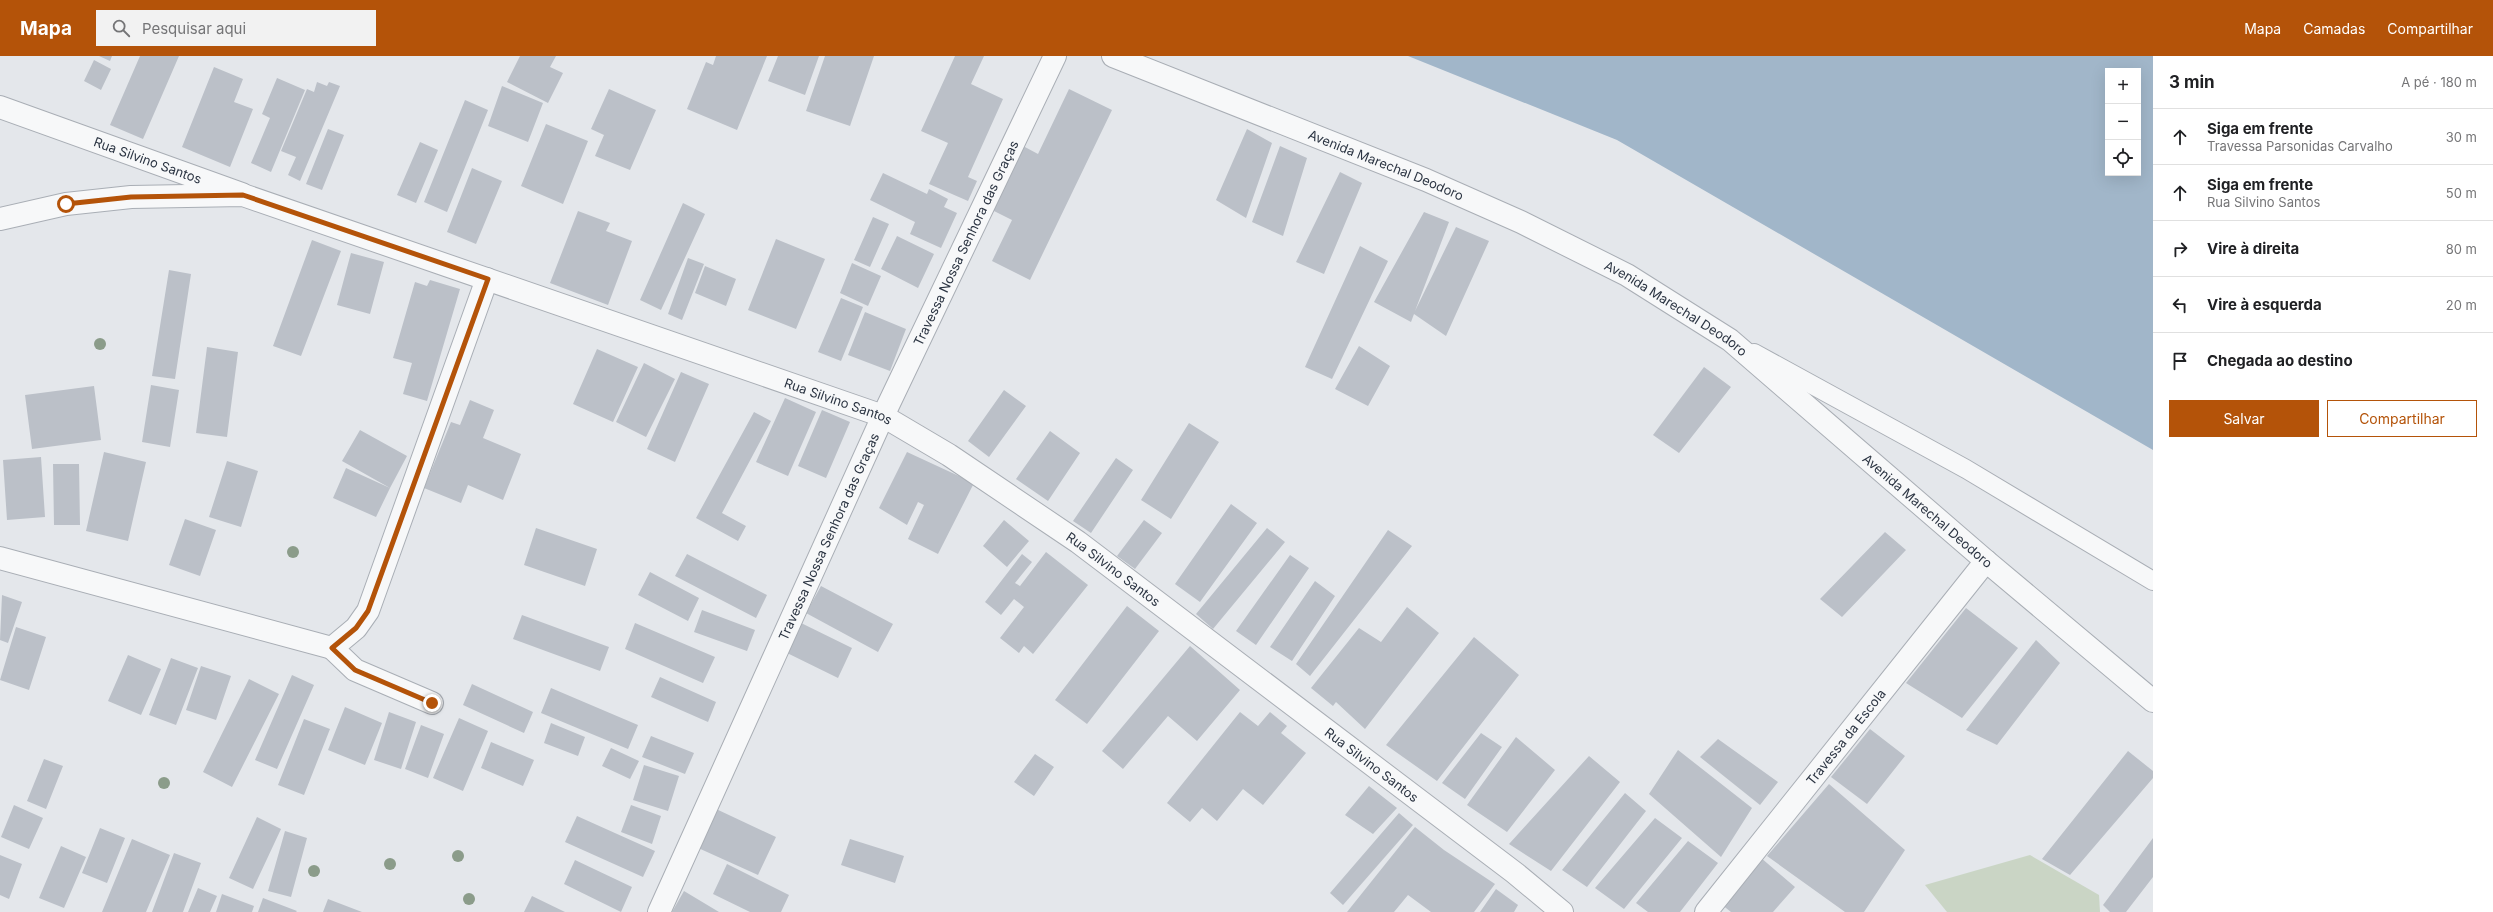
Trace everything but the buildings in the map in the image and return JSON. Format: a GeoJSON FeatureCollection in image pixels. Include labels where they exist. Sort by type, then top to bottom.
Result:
{"type":"FeatureCollection","features":[{"type":"Feature","properties":{"kind":"street","name":"Travessa Nossa Senhora das Graças"},"geometry":{"type":"LineString","coordinates":[[660,912],[883,416],[1055,56]]}},
{"type":"Feature","properties":{"kind":"street","name":"Avenida Marechal Deodoro"},"geometry":{"type":"LineString","coordinates":[[1113,56],[1426,180],[1521,222],[1627,275],[1730,340],[1986,562],[2153,701]]}},
{"type":"Feature","properties":{"kind":"street","name":"Rua Silvino Santos"},"geometry":{"type":"LineString","coordinates":[[0,107],[243,195],[883,416],[949,455],[1078,542],[1515,873],[1562,912]]}},
{"type":"Feature","properties":{"kind":"street"},"geometry":{"type":"LineString","coordinates":[[0,219],[66,204],[124,198],[243,195]]}},
{"type":"Feature","properties":{"kind":"street"},"geometry":{"type":"LineString","coordinates":[[332,648],[356,628],[368,611],[488,279]]}},
{"type":"Feature","properties":{"kind":"street"},"geometry":{"type":"LineString","coordinates":[[0,558],[332,648],[355,670],[432,703]]}},
{"type":"Feature","properties":{"kind":"street","name":"Travessa da Escola"},"geometry":{"type":"LineString","coordinates":[[1706,912],[1986,562]]}},
{"type":"Feature","properties":{"kind":"lane"},"geometry":{"type":"LineString","coordinates":[[1730,340],[1966,469],[2153,581]]}},
{"type":"Feature","properties":{"kind":"green space"},"geometry":{"type":"Polygon","coordinates":[[[2030,855],[2099,895],[2100,912],[1947,912],[1925,885],[2030,855]]]}},
{"type":"Feature","properties":{"kind":"water"},"geometry":{"type":"Polygon","coordinates":[[[1408,56],[2153,56],[2153,450],[1617,140],[1408,56]]]}},
{"type":"Feature","properties":{"kind":"route"},"geometry":{"type":"LineString","coordinates":[[66,204],[131,197],[243,195],[399,250],[488,279],[368,611],[356,628],[332,648],[355,670],[432,703]]}}]}
